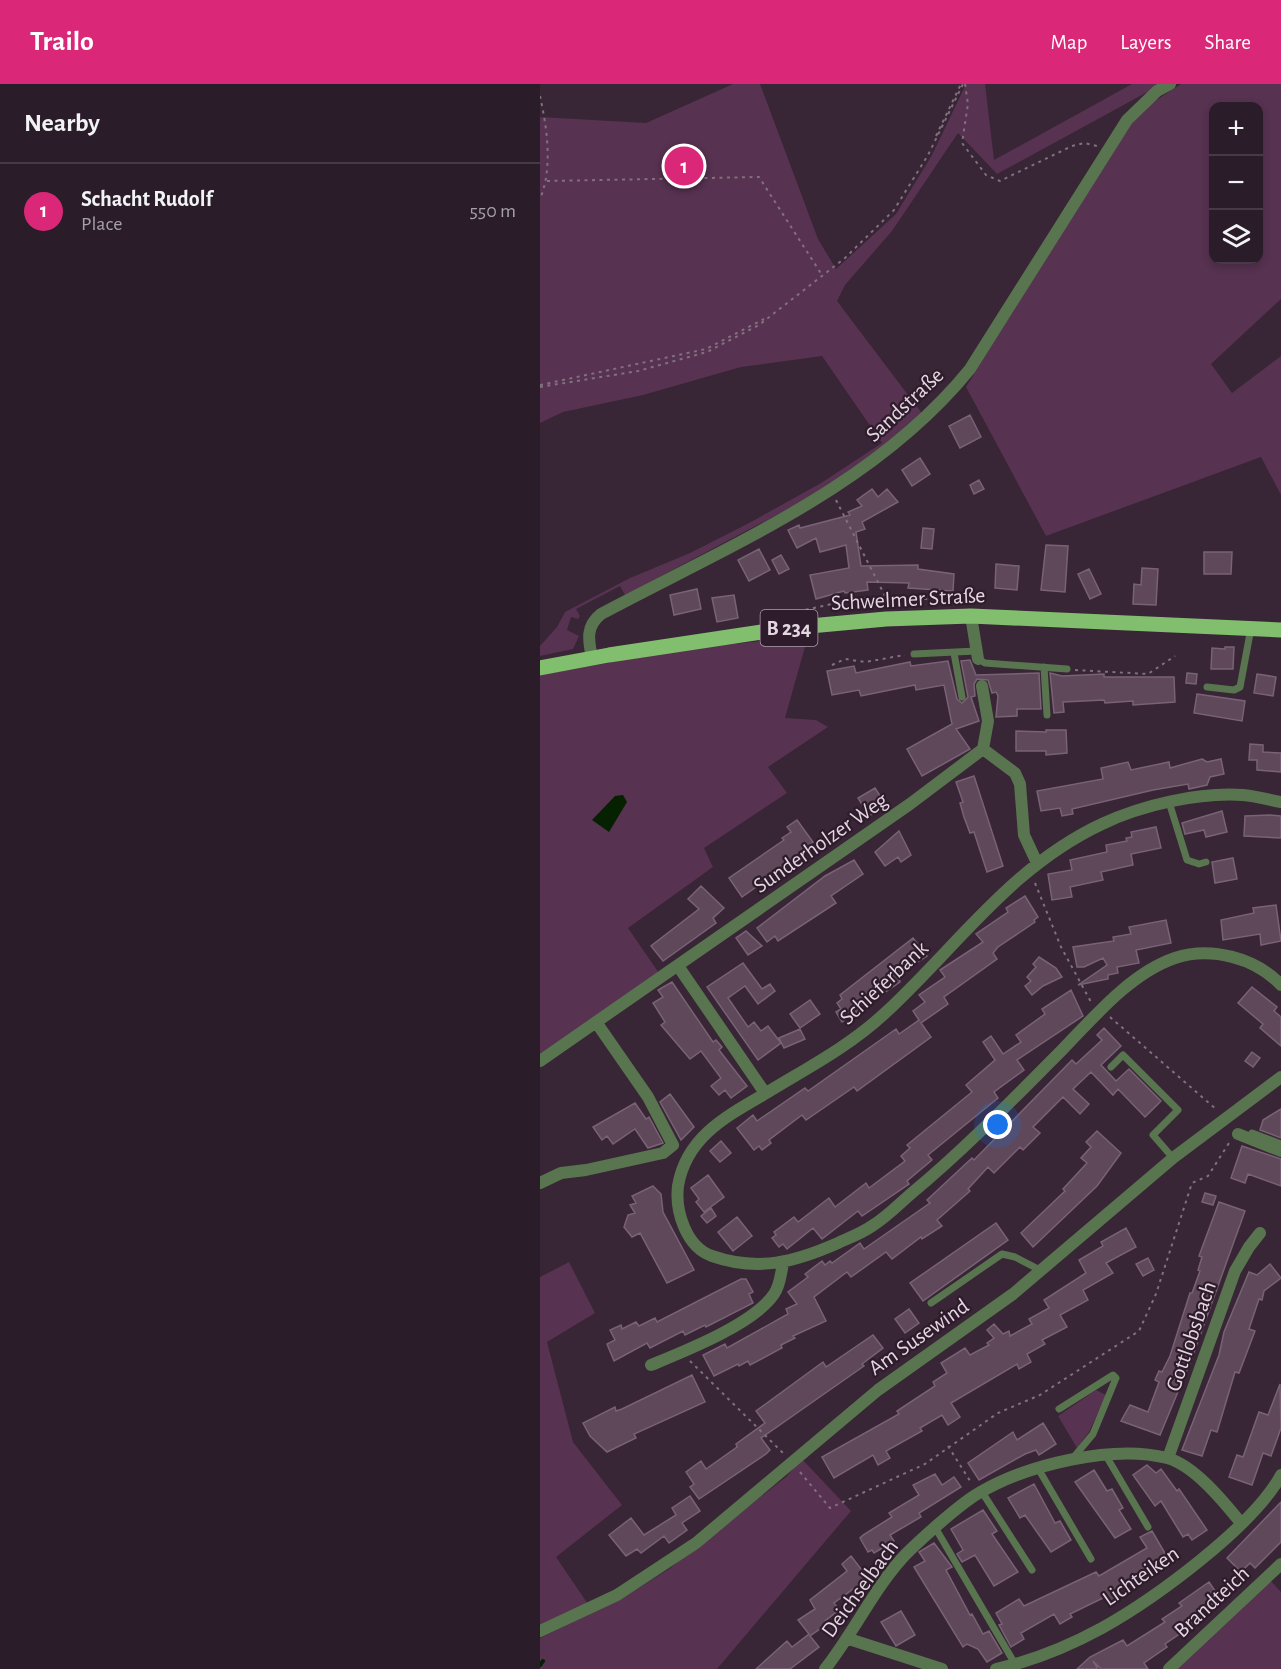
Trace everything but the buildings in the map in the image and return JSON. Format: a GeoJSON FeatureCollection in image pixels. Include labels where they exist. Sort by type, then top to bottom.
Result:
{"type":"FeatureCollection","features":[{"type":"Feature","properties":{"kind":"main road","name":"Schwelmer Straße"},"geometry":{"type":"LineString","coordinates":[[540,669],[592,658],[788,628],[886,619],[971,616],[1281,630]]}},
{"type":"Feature","properties":{"kind":"street","name":"Sandstraße"},"geometry":{"type":"LineString","coordinates":[[592,658],[588,633],[592,621],[832,491],[890,450],[944,401],[970,369],[1127,120],[1156,91],[1170,84]]}},
{"type":"Feature","properties":{"kind":"street"},"geometry":{"type":"LineString","coordinates":[[971,616],[977,655]]}},
{"type":"Feature","properties":{"kind":"street"},"geometry":{"type":"LineString","coordinates":[[981,686],[988,721],[983,749],[1015,773],[1020,784],[1024,835],[1033,866]]}},
{"type":"Feature","properties":{"kind":"street","name":"Sunderholzer Weg"},"geometry":{"type":"LineString","coordinates":[[540,1061],[910,804],[983,749]]}},
{"type":"Feature","properties":{"kind":"street","name":"Schieferbank"},"geometry":{"type":"LineString","coordinates":[[1281,802],[1243,795],[1179,799],[1103,823],[1033,866],[980,913],[938,962],[882,1016],[847,1045],[807,1071],[765,1093],[698,1139],[682,1171],[678,1189],[680,1216],[688,1236],[705,1254],[729,1262],[753,1265],[783,1263],[815,1253],[872,1227],[941,1169],[1099,1012],[1141,975],[1175,958],[1198,954],[1243,960],[1272,975],[1281,985]]}},
{"type":"Feature","properties":{"kind":"street"},"geometry":{"type":"LineString","coordinates":[[678,966],[765,1093]]}},
{"type":"Feature","properties":{"kind":"street"},"geometry":{"type":"LineString","coordinates":[[540,1183],[561,1173],[586,1170],[663,1153],[673,1145],[648,1097],[596,1022]]}},
{"type":"Feature","properties":{"kind":"street","name":"Am Susewind"},"geometry":{"type":"LineString","coordinates":[[540,1631],[617,1595],[696,1542],[878,1390],[1042,1271],[1105,1214],[1173,1158],[1281,1077]]}},
{"type":"Feature","properties":{"kind":"street"},"geometry":{"type":"LineString","coordinates":[[1238,1134],[1281,1151]]}},
{"type":"Feature","properties":{"kind":"street","name":"Gottlobsbach"},"geometry":{"type":"LineString","coordinates":[[1168,1458],[1236,1271],[1249,1247],[1260,1233]]}},
{"type":"Feature","properties":{"kind":"street"},"geometry":{"type":"LineString","coordinates":[[651,1365],[757,1314],[776,1292],[783,1263]]}},
{"type":"Feature","properties":{"kind":"street","name":"Deichselbach"},"geometry":{"type":"LineString","coordinates":[[825,1669],[849,1639],[905,1555],[980,1492],[1022,1474],[1073,1458],[1105,1454],[1168,1458],[1209,1484],[1241,1523]]}},
{"type":"Feature","properties":{"kind":"street","name":"Lichteiken"},"geometry":{"type":"LineString","coordinates":[[996,1669],[1015,1664],[1102,1628],[1162,1588],[1241,1523],[1275,1487],[1281,1475]]}},
{"type":"Feature","properties":{"kind":"street","name":"Brandteich"},"geometry":{"type":"LineString","coordinates":[[1169,1669],[1281,1564]]}},
{"type":"Feature","properties":{"kind":"street"},"geometry":{"type":"LineString","coordinates":[[849,1639],[942,1669]]}},
{"type":"Feature","properties":{"kind":"lane"},"geometry":{"type":"LineString","coordinates":[[1207,687],[1234,690],[1240,687],[1251,628]]}},
{"type":"Feature","properties":{"kind":"lane"},"geometry":{"type":"LineString","coordinates":[[954,653],[962,697]]}},
{"type":"Feature","properties":{"kind":"lane"},"geometry":{"type":"LineString","coordinates":[[914,654],[977,655],[985,663],[1066,669]]}},
{"type":"Feature","properties":{"kind":"lane"},"geometry":{"type":"LineString","coordinates":[[1044,667],[1047,715]]}},
{"type":"Feature","properties":{"kind":"lane"},"geometry":{"type":"LineString","coordinates":[[1169,802],[1187,860],[1193,863],[1206,862]]}},
{"type":"Feature","properties":{"kind":"lane"},"geometry":{"type":"LineString","coordinates":[[1111,1067],[1123,1055],[1178,1110],[1153,1135],[1173,1158]]}},
{"type":"Feature","properties":{"kind":"lane"},"geometry":{"type":"LineString","coordinates":[[1252,1133],[1281,1144]]}},
{"type":"Feature","properties":{"kind":"lane"},"geometry":{"type":"LineString","coordinates":[[931,1303],[1002,1254],[1015,1257],[1042,1271]]}},
{"type":"Feature","properties":{"kind":"lane"},"geometry":{"type":"LineString","coordinates":[[1059,1409],[1113,1374],[1116,1377],[1093,1434],[1073,1458]]}},
{"type":"Feature","properties":{"kind":"lane"},"geometry":{"type":"LineString","coordinates":[[1105,1454],[1148,1527]]}},
{"type":"Feature","properties":{"kind":"lane"},"geometry":{"type":"LineString","coordinates":[[1039,1470],[1091,1559]]}},
{"type":"Feature","properties":{"kind":"lane"},"geometry":{"type":"LineString","coordinates":[[980,1492],[1032,1570]]}},
{"type":"Feature","properties":{"kind":"lane"},"geometry":{"type":"LineString","coordinates":[[936,1529],[1015,1664]]}},
{"type":"Feature","properties":{"kind":"path"},"geometry":{"type":"LineString","coordinates":[[963,84],[968,104],[962,143],[990,179],[1000,181],[1080,144],[1108,149]]}},
{"type":"Feature","properties":{"kind":"path"},"geometry":{"type":"LineString","coordinates":[[540,386],[706,349],[759,323],[845,258],[894,210],[928,155],[963,84]]}},
{"type":"Feature","properties":{"kind":"path"},"geometry":{"type":"LineString","coordinates":[[540,96],[545,118],[547,181],[540,199]]}},
{"type":"Feature","properties":{"kind":"path"},"geometry":{"type":"LineString","coordinates":[[547,181],[759,177],[822,275]]}},
{"type":"Feature","properties":{"kind":"path"},"geometry":{"type":"LineString","coordinates":[[540,386],[638,371],[707,352],[759,325],[822,275]]}},
{"type":"Feature","properties":{"kind":"path"},"geometry":{"type":"LineString","coordinates":[[832,491],[885,596]]}},
{"type":"Feature","properties":{"kind":"path"},"geometry":{"type":"LineString","coordinates":[[788,628],[788,614],[855,599],[885,596],[955,601]]}},
{"type":"Feature","properties":{"kind":"path"},"geometry":{"type":"LineString","coordinates":[[832,665],[845,659],[864,662],[914,654]]}},
{"type":"Feature","properties":{"kind":"path"},"geometry":{"type":"LineString","coordinates":[[1066,669],[1148,674],[1175,656]]}},
{"type":"Feature","properties":{"kind":"path"},"geometry":{"type":"LineString","coordinates":[[1033,866],[1061,947],[1099,1012],[1194,1088],[1225,1118]]}},
{"type":"Feature","properties":{"kind":"path"},"geometry":{"type":"LineString","coordinates":[[682,1352],[791,1461],[830,1508],[925,1464],[998,1413],[1040,1395],[1139,1331],[1156,1294],[1192,1183],[1208,1176],[1231,1139],[1238,1134]]}},
{"type":"Feature","properties":{"kind":"path"},"geometry":{"type":"LineString","coordinates":[[948,1446],[980,1492]]}},
{"type":"Feature","properties":{"kind":"shaded area"},"geometry":{"type":"Polygon","coordinates":[[[733,84],[760,84],[818,239],[836,269],[896,214],[932,155],[966,84],[985,84],[994,160],[1132,84],[1162,84],[997,174],[958,133],[892,231],[845,285],[837,301],[924,416],[820,492],[625,595],[620,586],[576,609],[580,616],[578,619],[571,617],[567,630],[579,636],[573,649],[540,656],[540,646],[557,627],[565,612],[630,578],[690,553],[751,522],[821,483],[882,443],[822,356],[741,367],[643,395],[563,412],[540,423],[540,117],[646,123],[733,84]]]}},
{"type":"Feature","properties":{"kind":"shaded area"},"geometry":{"type":"Polygon","coordinates":[[[1181,84],[1281,84],[1281,299],[1211,364],[1232,393],[1281,356],[1281,495],[1261,457],[1046,536],[966,387],[1138,112],[1181,84]]]}},
{"type":"Feature","properties":{"kind":"shaded area"},"geometry":{"type":"Polygon","coordinates":[[[808,636],[785,718],[816,720],[828,727],[768,767],[787,793],[704,848],[713,867],[628,928],[659,973],[540,1059],[540,675],[686,649],[808,636]]]}},
{"type":"Feature","properties":{"kind":"shaded area"},"geometry":{"type":"Polygon","coordinates":[[[623,795],[627,802],[609,832],[592,820],[615,796],[623,795]]]}},
{"type":"Feature","properties":{"kind":"shaded area"},"geometry":{"type":"Polygon","coordinates":[[[569,1262],[595,1313],[547,1342],[573,1442],[622,1505],[556,1557],[588,1604],[540,1625],[540,1277],[569,1262]]]}},
{"type":"Feature","properties":{"kind":"shaded area"},"geometry":{"type":"Polygon","coordinates":[[[1096,1390],[1106,1395],[1089,1432],[1077,1448],[1058,1416],[1096,1390]]]}},
{"type":"Feature","properties":{"kind":"shaded area"},"geometry":{"type":"Polygon","coordinates":[[[802,1459],[851,1511],[717,1669],[540,1669],[540,1638],[621,1599],[669,1569],[786,1477],[802,1459]]]}},
{"type":"Feature","properties":{"kind":"shaded area"},"geometry":{"type":"Polygon","coordinates":[[[1270,1580],[1281,1592],[1281,1669],[1174,1669],[1270,1580]]]}},
{"type":"Feature","properties":{"kind":"waterway","name":"Deichselbach"},"geometry":{"type":"LineString","coordinates":[[540,1665],[543,1661]]}},
{"type":"Feature","properties":{"kind":"place","name":"Schacht Rudolf"},"geometry":{"type":"Point","coordinates":[684,166]}}]}
